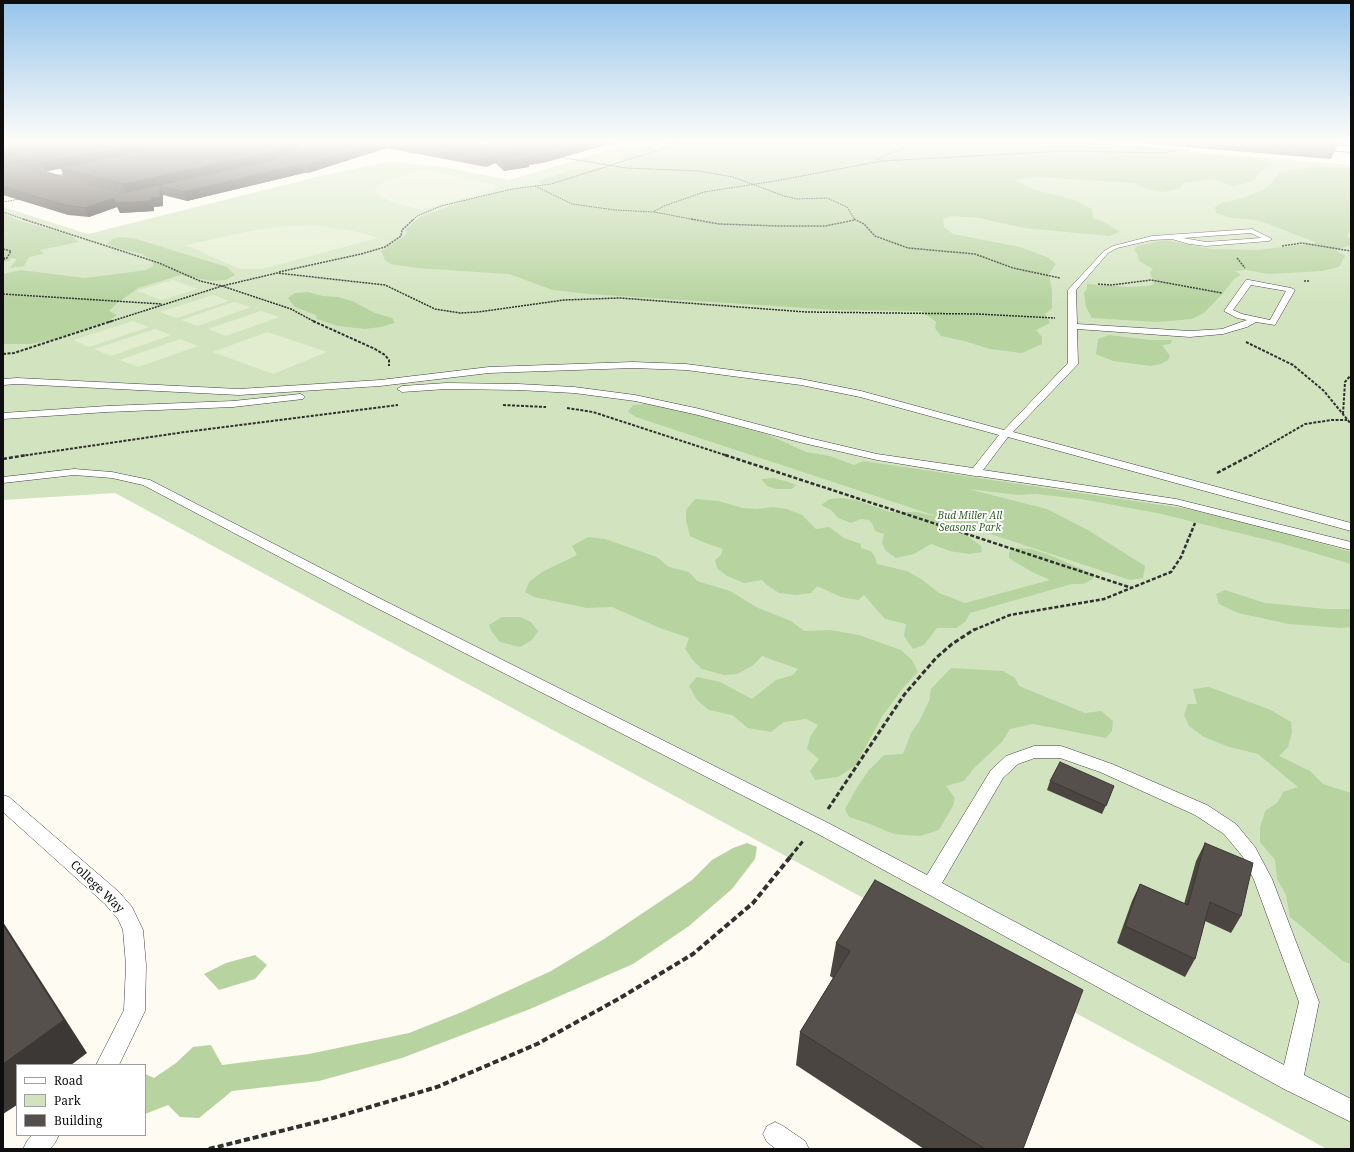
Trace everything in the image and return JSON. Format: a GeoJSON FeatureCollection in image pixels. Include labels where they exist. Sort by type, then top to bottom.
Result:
{"type":"FeatureCollection","features":[{"type":"Feature","properties":{"kind":"lane"},"geometry":{"type":"LineString","coordinates":[[974,473],[1006,433],[1073,364],[1072,290],[1106,252],[1132,242],[1152,238],[1252,231],[1269,239],[1206,244],[1189,242],[1174,237]]}},
{"type":"Feature","properties":{"kind":"lane"},"geometry":{"type":"LineString","coordinates":[[1073,326],[1190,334],[1224,331],[1244,325],[1255,319],[1272,323],[1291,290],[1249,282],[1228,311],[1240,316],[1255,319]]}},
{"type":"Feature","properties":{"kind":"lane"},"geometry":{"type":"LineString","coordinates":[[3,382],[17,381],[239,392],[373,384],[489,370],[633,365],[686,367],[801,382],[860,394],[1351,527]]}},
{"type":"Feature","properties":{"kind":"lane"},"geometry":{"type":"LineString","coordinates":[[3,416],[107,409],[233,404],[385,389],[446,386],[574,390],[635,398],[700,412],[807,441],[877,457],[974,473],[1176,502],[1351,546]]}},
{"type":"Feature","properties":{"kind":"lane"},"geometry":{"type":"LineString","coordinates":[[3,480],[74,472],[112,475],[146,482],[370,599],[816,825],[1292,1081],[1351,1111]]}},
{"type":"Feature","properties":{"kind":"lane"},"geometry":{"type":"LineString","coordinates":[[930,886],[997,774],[1012,760],[1034,752],[1060,752],[1106,768],[1201,810],[1230,830],[1249,852],[1263,879],[1309,1002],[1292,1081]]}},
{"type":"Feature","properties":{"kind":"lane","name":"College Way"},"geometry":{"type":"LineString","coordinates":[[3,802],[112,898],[125,913],[133,930],[136,965],[134,1011],[108,1064]]}},
{"type":"Feature","properties":{"kind":"lane"},"geometry":{"type":"LineString","coordinates":[[775,1134],[797,1149]]}},
{"type":"Feature","properties":{"kind":"lane"},"geometry":{"type":"LineString","coordinates":[[35,1149],[46,1136]]}},
{"type":"Feature","properties":{"kind":"path"},"geometry":{"type":"LineString","coordinates":[[3,354],[14,353],[222,286],[361,254],[385,247],[398,239],[401,236],[402,230],[417,216],[441,206],[488,195]]}},
{"type":"Feature","properties":{"kind":"path"},"geometry":{"type":"LineString","coordinates":[[553,195],[572,204],[615,210],[654,212],[719,224],[825,226],[856,220]]}},
{"type":"Feature","properties":{"kind":"path"},"geometry":{"type":"LineString","coordinates":[[654,212],[664,206],[696,195]]}},
{"type":"Feature","properties":{"kind":"path"},"geometry":{"type":"LineString","coordinates":[[781,195],[797,199],[827,198],[839,202],[847,207],[856,220],[864,224],[875,236],[897,245],[927,250],[956,251],[975,254],[1013,268],[1062,279]]}},
{"type":"Feature","properties":{"kind":"path"},"geometry":{"type":"LineString","coordinates":[[3,202],[25,198]]}},
{"type":"Feature","properties":{"kind":"path"},"geometry":{"type":"LineString","coordinates":[[3,212],[100,245],[159,263],[200,281],[222,286],[291,309],[385,355],[389,360],[387,371]]}},
{"type":"Feature","properties":{"kind":"path"},"geometry":{"type":"LineString","coordinates":[[1302,243],[1351,251]]}},
{"type":"Feature","properties":{"kind":"path"},"geometry":{"type":"LineString","coordinates":[[3,249],[11,251],[7,258],[3,259]]}},
{"type":"Feature","properties":{"kind":"path"},"geometry":{"type":"LineString","coordinates":[[277,273],[385,285],[435,309],[460,313],[478,312],[564,300],[620,298],[806,312],[977,314],[1057,318]]}},
{"type":"Feature","properties":{"kind":"path"},"geometry":{"type":"LineString","coordinates":[[1100,284],[1111,285],[1151,280],[1226,294]]}},
{"type":"Feature","properties":{"kind":"path"},"geometry":{"type":"LineString","coordinates":[[3,294],[163,304]]}},
{"type":"Feature","properties":{"kind":"path"},"geometry":{"type":"LineString","coordinates":[[1245,342],[1293,365],[1324,391],[1351,424]]}},
{"type":"Feature","properties":{"kind":"path"},"geometry":{"type":"LineString","coordinates":[[1343,414],[1345,382],[1351,375]]}},
{"type":"Feature","properties":{"kind":"path"},"geometry":{"type":"LineString","coordinates":[[3,459],[193,431],[373,407],[402,405]]}},
{"type":"Feature","properties":{"kind":"path"},"geometry":{"type":"LineString","coordinates":[[499,405],[552,407]]}},
{"type":"Feature","properties":{"kind":"path"},"geometry":{"type":"LineString","coordinates":[[567,408],[593,412],[1132,588]]}},
{"type":"Feature","properties":{"kind":"path"},"geometry":{"type":"LineString","coordinates":[[1214,478],[1217,472],[1231,467],[1305,424],[1332,420],[1347,420]]}},
{"type":"Feature","properties":{"kind":"path"},"geometry":{"type":"LineString","coordinates":[[209,1149],[333,1118],[437,1086],[537,1044],[620,998],[693,954],[753,903],[816,825],[904,695],[936,658],[952,644],[979,627],[1010,615],[1104,599],[1171,572],[1181,557],[1195,522]]}},
{"type":"Feature","properties":{"kind":"green space","name":"Bud Miller All Seasons Park"},"geometry":{"type":"Polygon","coordinates":[[[245,195],[1351,195],[1351,1149],[1327,1149],[115,493],[3,500],[3,207],[88,234],[245,195]]]}},
{"type":"Feature","properties":{"kind":"green space"},"geometry":{"type":"Polygon","coordinates":[[[379,195],[475,195],[422,210],[395,203],[379,195]]]}},
{"type":"Feature","properties":{"kind":"green space"},"geometry":{"type":"Polygon","coordinates":[[[490,195],[1054,195],[1074,200],[1092,209],[1093,218],[1104,222],[1120,232],[1109,236],[1024,228],[979,218],[951,216],[943,219],[944,227],[953,234],[1020,247],[1047,257],[1056,264],[1049,274],[1052,291],[1052,308],[1045,314],[1050,323],[1036,330],[1042,337],[1042,344],[1022,353],[990,349],[941,336],[935,328],[936,322],[922,311],[835,310],[589,294],[553,290],[509,274],[417,268],[391,264],[385,260],[381,251],[406,235],[406,229],[420,217],[464,201],[490,195]]]}},
{"type":"Feature","properties":{"kind":"green space"},"geometry":{"type":"Polygon","coordinates":[[[1251,195],[1351,195],[1351,230],[1347,236],[1351,239],[1351,245],[1335,250],[1345,256],[1339,267],[1321,271],[1269,274],[1247,270],[1235,271],[1241,275],[1234,279],[1204,313],[1192,319],[1157,322],[1092,318],[1086,307],[1084,293],[1087,289],[1087,284],[1128,287],[1149,286],[1154,284],[1150,272],[1153,269],[1139,261],[1137,253],[1134,250],[1137,246],[1165,240],[1211,249],[1258,250],[1317,243],[1266,223],[1255,220],[1232,218],[1216,213],[1214,208],[1222,202],[1228,202],[1251,195]]]}},
{"type":"Feature","properties":{"kind":"green space"},"geometry":{"type":"Polygon","coordinates":[[[3,213],[20,221],[70,235],[79,242],[40,250],[44,254],[29,257],[24,266],[10,268],[17,259],[11,258],[9,261],[3,263],[3,213]]]}},
{"type":"Feature","properties":{"kind":"green space"},"geometry":{"type":"Polygon","coordinates":[[[314,225],[358,232],[378,238],[262,269],[239,269],[186,245],[255,230],[314,225]]]}},
{"type":"Feature","properties":{"kind":"green space"},"geometry":{"type":"Polygon","coordinates":[[[119,237],[133,238],[227,267],[235,275],[226,280],[211,281],[181,275],[138,288],[117,303],[109,311],[117,315],[109,321],[51,340],[31,344],[3,344],[3,274],[21,270],[85,278],[146,270],[153,266],[150,259],[142,254],[120,249],[107,244],[112,239],[119,237]]]}},
{"type":"Feature","properties":{"kind":"green space"},"geometry":{"type":"Polygon","coordinates":[[[173,280],[198,289],[161,300],[137,291],[173,280]]]}},
{"type":"Feature","properties":{"kind":"green space"},"geometry":{"type":"Polygon","coordinates":[[[308,292],[352,301],[375,313],[392,318],[395,323],[365,329],[338,326],[317,319],[316,315],[295,307],[288,298],[295,293],[308,292]]]}},
{"type":"Feature","properties":{"kind":"green space"},"geometry":{"type":"Polygon","coordinates":[[[213,295],[229,301],[176,318],[160,312],[213,295]]]}},
{"type":"Feature","properties":{"kind":"green space"},"geometry":{"type":"Polygon","coordinates":[[[234,302],[251,307],[198,326],[181,320],[234,302]]]}},
{"type":"Feature","properties":{"kind":"green space"},"geometry":{"type":"Polygon","coordinates":[[[261,311],[279,317],[226,336],[208,329],[261,311]]]}},
{"type":"Feature","properties":{"kind":"green space"},"geometry":{"type":"Polygon","coordinates":[[[133,321],[149,327],[89,347],[73,340],[133,321]]]}},
{"type":"Feature","properties":{"kind":"green space"},"geometry":{"type":"Polygon","coordinates":[[[155,329],[171,335],[111,356],[94,349],[155,329]]]}},
{"type":"Feature","properties":{"kind":"green space"},"geometry":{"type":"Polygon","coordinates":[[[267,332],[327,352],[273,374],[213,352],[267,332]]]}},
{"type":"Feature","properties":{"kind":"green space"},"geometry":{"type":"Polygon","coordinates":[[[1109,335],[1151,340],[1171,340],[1172,341],[1170,344],[1162,345],[1170,356],[1168,360],[1161,364],[1151,366],[1113,361],[1096,354],[1098,339],[1109,335]]]}},
{"type":"Feature","properties":{"kind":"green space"},"geometry":{"type":"Polygon","coordinates":[[[180,339],[198,346],[138,367],[120,360],[180,339]]]}},
{"type":"Feature","properties":{"kind":"green space"},"geometry":{"type":"Polygon","coordinates":[[[646,404],[687,412],[769,435],[806,452],[830,456],[854,465],[863,461],[1188,509],[1259,526],[1351,552],[1351,564],[1280,543],[1157,513],[1081,499],[1036,494],[1018,495],[968,489],[1047,509],[1088,530],[1145,566],[1143,578],[1130,580],[636,417],[628,412],[633,405],[646,404]]]}},
{"type":"Feature","properties":{"kind":"green space"},"geometry":{"type":"Polygon","coordinates":[[[774,478],[796,485],[792,489],[776,489],[767,486],[761,479],[774,478]]]}},
{"type":"Feature","properties":{"kind":"green space"},"geometry":{"type":"Polygon","coordinates":[[[842,498],[856,500],[890,512],[916,512],[935,516],[950,523],[981,546],[982,552],[969,554],[950,551],[931,544],[914,554],[896,558],[886,551],[882,544],[884,534],[875,531],[869,520],[861,519],[851,523],[838,518],[831,510],[821,505],[830,499],[842,498]]]}},
{"type":"Feature","properties":{"kind":"green space"},"geometry":{"type":"Polygon","coordinates":[[[695,499],[718,501],[743,508],[757,509],[773,507],[787,509],[802,515],[816,529],[829,527],[844,538],[861,544],[861,548],[871,551],[877,564],[907,571],[921,579],[939,593],[965,603],[1050,580],[1032,572],[1009,558],[1009,552],[1014,548],[1031,549],[1047,554],[1091,573],[1093,579],[1083,584],[1072,584],[970,613],[965,622],[956,628],[937,628],[924,645],[913,649],[904,636],[906,624],[885,619],[864,595],[858,600],[841,597],[817,586],[811,593],[796,595],[779,593],[762,580],[744,583],[727,576],[717,568],[715,560],[721,555],[723,549],[690,536],[686,520],[686,510],[695,499]]]}},
{"type":"Feature","properties":{"kind":"green space"},"geometry":{"type":"Polygon","coordinates":[[[588,537],[605,539],[657,557],[669,567],[689,572],[697,581],[730,591],[758,608],[791,621],[804,631],[831,630],[859,635],[901,650],[912,660],[918,672],[903,688],[883,715],[855,766],[838,777],[815,780],[810,771],[819,759],[807,749],[810,737],[818,725],[806,719],[784,722],[771,732],[748,728],[732,715],[709,710],[697,700],[689,686],[697,677],[720,682],[752,699],[776,680],[793,675],[798,669],[762,656],[752,666],[737,674],[724,675],[702,669],[685,649],[689,638],[660,628],[612,607],[587,608],[534,597],[525,592],[529,582],[542,572],[577,555],[572,546],[588,537]]]}},
{"type":"Feature","properties":{"kind":"green space"},"geometry":{"type":"Polygon","coordinates":[[[1225,590],[1265,603],[1326,609],[1351,609],[1351,627],[1341,628],[1289,624],[1238,613],[1219,604],[1216,594],[1225,590]]]}},
{"type":"Feature","properties":{"kind":"green space"},"geometry":{"type":"Polygon","coordinates":[[[502,617],[520,617],[531,622],[538,631],[532,640],[520,647],[500,642],[492,632],[489,625],[502,617]]]}},
{"type":"Feature","properties":{"kind":"green space"},"geometry":{"type":"Polygon","coordinates":[[[951,668],[1003,671],[1015,678],[1019,686],[1085,713],[1101,711],[1113,721],[1112,731],[1106,738],[1033,724],[1010,729],[1002,742],[974,768],[964,781],[946,786],[955,798],[953,806],[939,830],[920,836],[894,834],[849,817],[845,809],[858,786],[869,770],[884,755],[903,754],[911,733],[919,722],[929,701],[931,689],[951,668]]]}},
{"type":"Feature","properties":{"kind":"green space"},"geometry":{"type":"Polygon","coordinates":[[[1209,687],[1271,710],[1291,722],[1292,732],[1288,747],[1279,756],[1310,771],[1323,784],[1351,793],[1351,964],[1343,961],[1290,917],[1286,895],[1277,879],[1275,860],[1260,842],[1260,828],[1265,811],[1278,802],[1283,792],[1298,787],[1258,754],[1229,747],[1204,737],[1189,726],[1184,715],[1188,704],[1197,704],[1193,689],[1209,687]]]}},
{"type":"Feature","properties":{"kind":"green space"},"geometry":{"type":"Polygon","coordinates":[[[747,843],[757,847],[755,859],[732,889],[689,926],[633,964],[530,1009],[402,1058],[319,1081],[232,1091],[199,1118],[180,1117],[168,1105],[146,1114],[146,1074],[154,1078],[176,1063],[193,1047],[211,1045],[222,1065],[309,1054],[409,1033],[462,1012],[551,971],[604,939],[692,880],[712,860],[733,848],[747,843]]]}},
{"type":"Feature","properties":{"kind":"green space"},"geometry":{"type":"Polygon","coordinates":[[[255,955],[267,965],[255,979],[219,990],[204,974],[226,963],[255,955]]]}},
{"type":"Feature","properties":{"kind":"building"},"geometry":{"type":"Polygon","coordinates":[[[30,195],[160,195],[160,197],[151,198],[151,201],[116,203],[114,198],[85,208],[65,205],[30,195]]]}},
{"type":"Feature","properties":{"kind":"building"},"geometry":{"type":"Polygon","coordinates":[[[1060,762],[1114,786],[1106,806],[1050,781],[1060,762]]]}},
{"type":"Feature","properties":{"kind":"building"},"geometry":{"type":"Polygon","coordinates":[[[1205,843],[1253,863],[1241,916],[1210,902],[1195,959],[1125,926],[1140,884],[1188,905],[1205,843]]]}},
{"type":"Feature","properties":{"kind":"building"},"geometry":{"type":"Polygon","coordinates":[[[875,880],[1083,990],[1023,1149],[985,1149],[800,1032],[850,951],[836,943],[875,880]]]}},
{"type":"Feature","properties":{"kind":"building"},"geometry":{"type":"Polygon","coordinates":[[[3,925],[64,1020],[3,1064],[3,925]]]}}]}
